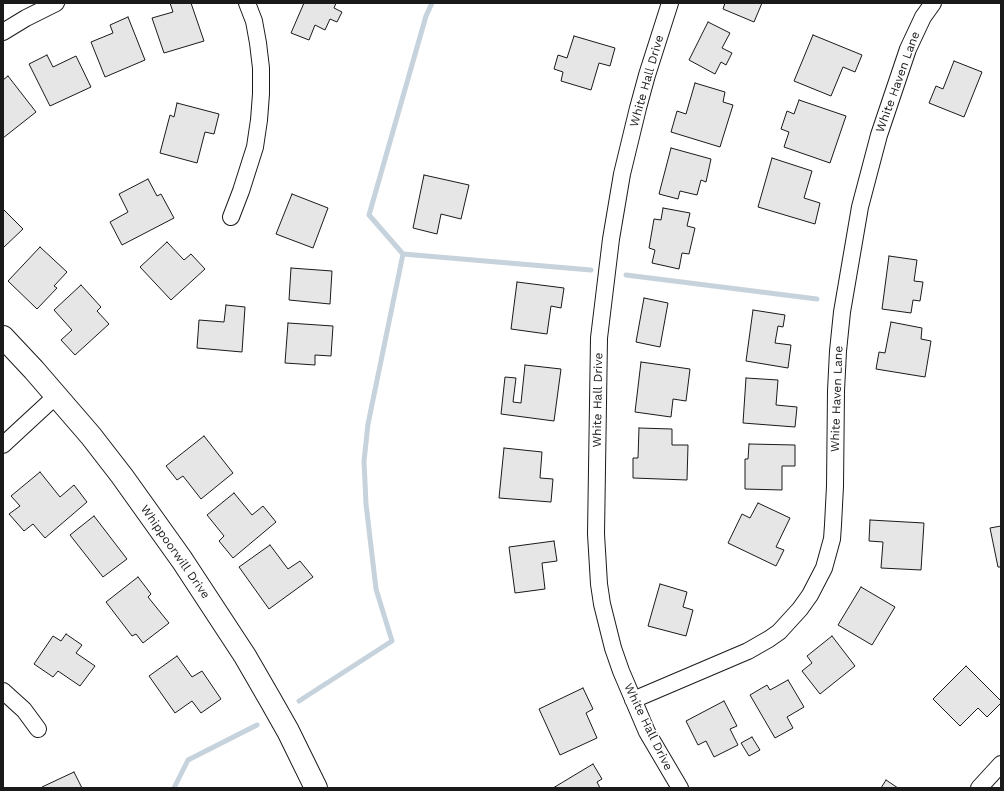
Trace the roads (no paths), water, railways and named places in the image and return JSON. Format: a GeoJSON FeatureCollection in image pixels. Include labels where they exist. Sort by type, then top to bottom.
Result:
{"type":"FeatureCollection","features":[{"type":"Feature","properties":{"kind":"street"},"geometry":{"type":"LineString","coordinates":[[3,32],[26,18],[56,3]]}},
{"type":"Feature","properties":{"kind":"street"},"geometry":{"type":"LineString","coordinates":[[231,217],[242,192],[253,154],[259,120],[261,94],[258,44],[254,22],[247,3]]}},
{"type":"Feature","properties":{"kind":"street","name":"White Hall Drive"},"geometry":{"type":"LineString","coordinates":[[670,3],[646,75],[622,174],[611,239],[599,338],[596,526],[597,564],[602,604],[621,671],[656,749],[680,788]]}},
{"type":"Feature","properties":{"kind":"street","name":"White Haven Lane"},"geometry":{"type":"LineString","coordinates":[[633,700],[748,651],[769,639],[779,632],[800,609],[810,595],[824,568],[832,539],[833,525],[838,351],[860,207],[879,135],[908,49],[924,17],[933,3]]}},
{"type":"Feature","properties":{"kind":"street","name":"Whippoorwill Drive"},"geometry":{"type":"LineString","coordinates":[[3,337],[56,396],[122,476],[161,530],[206,596],[271,701],[288,731],[316,788]]}},
{"type":"Feature","properties":{"kind":"street"},"geometry":{"type":"LineString","coordinates":[[3,446],[56,396]]}},
{"type":"Feature","properties":{"kind":"street"},"geometry":{"type":"LineString","coordinates":[[3,691],[24,710],[38,729]]}},
{"type":"Feature","properties":{"kind":"street"},"geometry":{"type":"LineString","coordinates":[[980,788],[1001,764]]}},
{"type":"Feature","properties":{"kind":"waterway"},"geometry":{"type":"LineString","coordinates":[[299,701],[392,641],[376,589],[366,504],[364,461],[368,424],[403,254],[369,215],[426,16],[432,3]]}},
{"type":"Feature","properties":{"kind":"waterway"},"geometry":{"type":"LineString","coordinates":[[403,254],[591,270]]}},
{"type":"Feature","properties":{"kind":"waterway"},"geometry":{"type":"LineString","coordinates":[[626,275],[817,299]]}},
{"type":"Feature","properties":{"kind":"waterway"},"geometry":{"type":"LineString","coordinates":[[174,788],[188,760],[257,725]]}}]}
